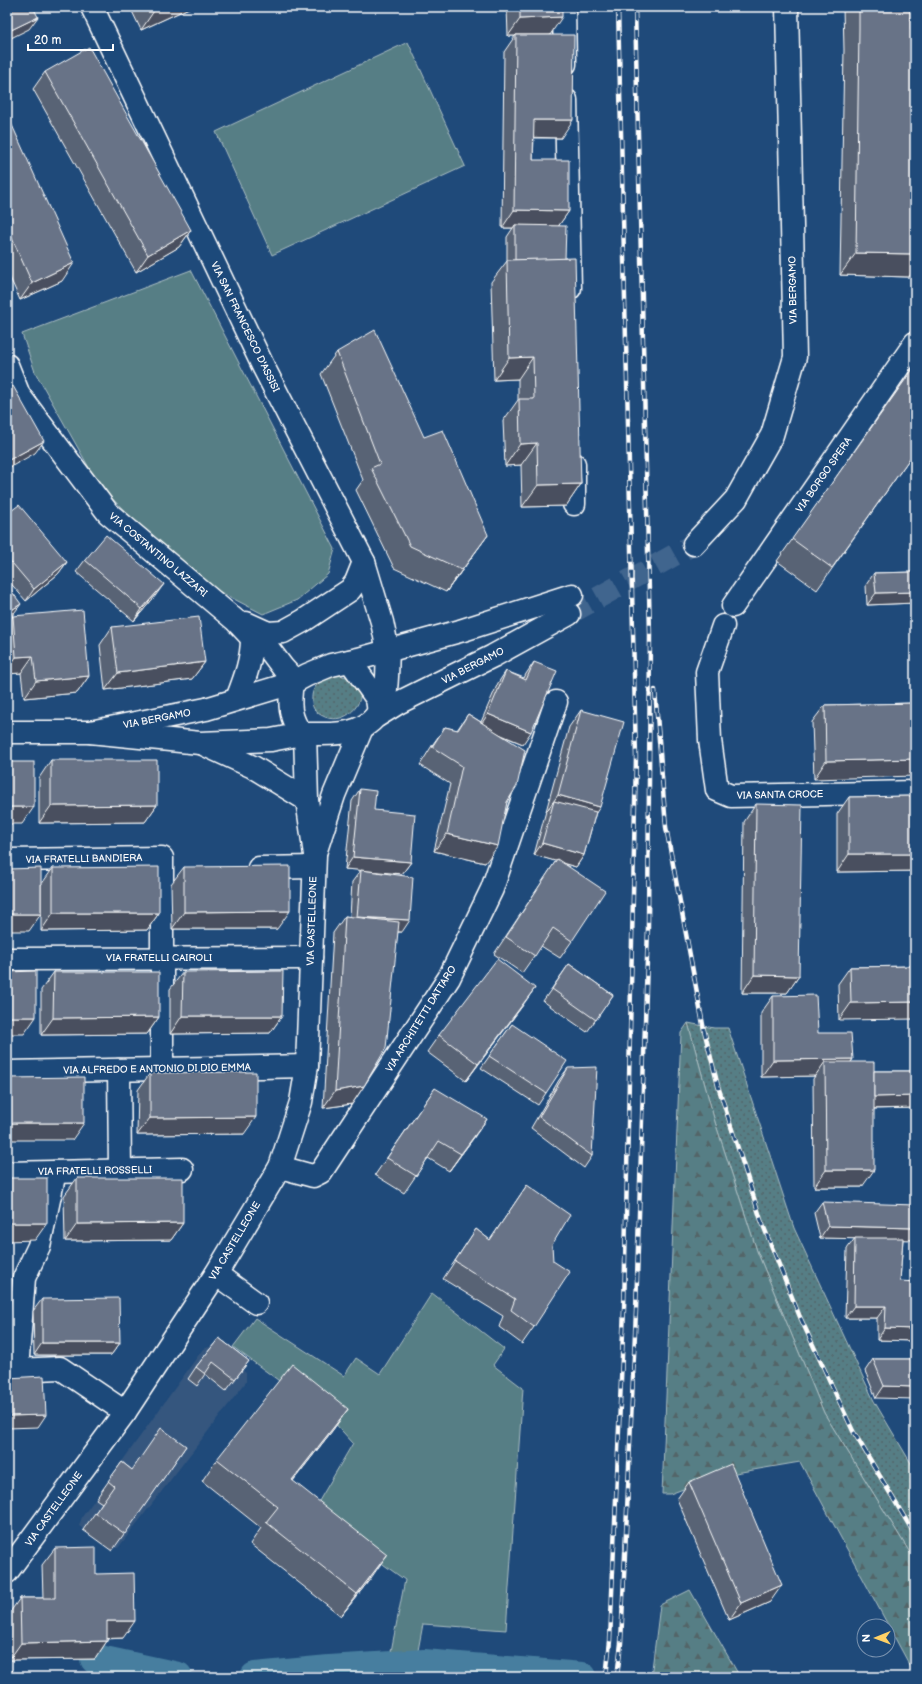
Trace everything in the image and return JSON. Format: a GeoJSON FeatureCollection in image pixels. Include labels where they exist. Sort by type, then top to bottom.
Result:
{"type":"FeatureCollection","features":[{"type":"Feature","properties":{"kind":"street","name":"VIA SAN FRANCESCO D'ASSISI"},"geometry":{"type":"LineString","coordinates":[[92,7],[264,368],[364,562],[380,616],[388,651],[385,694],[373,719]]}},
{"type":"Feature","properties":{"kind":"street"},"geometry":{"type":"LineString","coordinates":[[564,7],[570,307]]}},
{"type":"Feature","properties":{"kind":"street","name":"VIA BERGAMO"},"geometry":{"type":"LineString","coordinates":[[694,544],[736,499],[772,435],[795,357],[787,7]]}},
{"type":"Feature","properties":{"kind":"street","name":"VIA BORGO SPERA"},"geometry":{"type":"LineString","coordinates":[[733,606],[915,343]]}},
{"type":"Feature","properties":{"kind":"street","name":"VIA COSTANTINO LAZZARI"},"geometry":{"type":"LineString","coordinates":[[7,365],[19,394],[108,513],[235,620],[252,638],[268,648],[294,682]]}},
{"type":"Feature","properties":{"kind":"street"},"geometry":{"type":"LineString","coordinates":[[573,441],[574,504]]}},
{"type":"Feature","properties":{"kind":"street"},"geometry":{"type":"LineString","coordinates":[[235,620],[268,633],[283,632],[303,621],[350,590],[356,582],[364,562]]}},
{"type":"Feature","properties":{"kind":"street","name":"VIA BERGAMO"},"geometry":{"type":"LineString","coordinates":[[350,661],[460,631],[570,605],[493,656],[398,703],[373,719]]}},
{"type":"Feature","properties":{"kind":"street","name":"VIA SANTA CROCE"},"geometry":{"type":"LineString","coordinates":[[723,626],[707,672],[710,740],[717,790],[731,796],[915,792]]}},
{"type":"Feature","properties":{"kind":"street"},"geometry":{"type":"LineString","coordinates":[[237,699],[252,655],[252,638]]}},
{"type":"Feature","properties":{"kind":"street"},"geometry":{"type":"LineString","coordinates":[[350,661],[377,699],[373,719],[334,734],[303,734],[295,726],[290,709],[294,682],[318,670],[350,661]]}},
{"type":"Feature","properties":{"kind":"street","name":"VIA BERGAMO"},"geometry":{"type":"LineString","coordinates":[[90,732],[206,709],[294,682]]}},
{"type":"Feature","properties":{"kind":"street","name":"VIA ARCHITETTI DATTARO"},"geometry":{"type":"LineString","coordinates":[[280,1167],[313,1176],[321,1172],[450,978],[492,889],[556,702]]}},
{"type":"Feature","properties":{"kind":"street","name":"VIA CASTELLEONE"},"geometry":{"type":"LineString","coordinates":[[314,861],[334,795],[373,719]]}},
{"type":"Feature","properties":{"kind":"street","name":"VIA BERGAMO"},"geometry":{"type":"LineString","coordinates":[[7,732],[90,732],[200,743],[271,740],[303,734]]}},
{"type":"Feature","properties":{"kind":"street","name":"VIA CASTELLEONE"},"geometry":{"type":"LineString","coordinates":[[7,1572],[125,1412],[216,1274],[280,1167],[301,1102],[307,1066],[314,861],[307,800],[303,734]]}},
{"type":"Feature","properties":{"kind":"street","name":"VIA BERGAMO"},"geometry":{"type":"LineString","coordinates":[[200,743],[253,767],[307,800]]}},
{"type":"Feature","properties":{"kind":"street","name":"VIA FRATELLI BANDIERA"},"geometry":{"type":"LineString","coordinates":[[7,860],[162,864],[185,869]]}},
{"type":"Feature","properties":{"kind":"street"},"geometry":{"type":"LineString","coordinates":[[239,868],[314,861]]}},
{"type":"Feature","properties":{"kind":"street"},"geometry":{"type":"LineString","coordinates":[[162,864],[162,1069]]}},
{"type":"Feature","properties":{"kind":"street","name":"VIA FRATELLI CAIROLI"},"geometry":{"type":"LineString","coordinates":[[7,959],[311,958]]}},
{"type":"Feature","properties":{"kind":"street","name":"VIA ALFREDO E ANTONIO DI DIO EMMA"},"geometry":{"type":"LineString","coordinates":[[7,1072],[307,1066]]}},
{"type":"Feature","properties":{"kind":"street"},"geometry":{"type":"LineString","coordinates":[[119,1070],[120,1170]]}},
{"type":"Feature","properties":{"kind":"street","name":"VIA FRATELLI ROSSELLI"},"geometry":{"type":"LineString","coordinates":[[7,1173],[182,1169]]}},
{"type":"Feature","properties":{"kind":"street"},"geometry":{"type":"LineString","coordinates":[[55,1172],[39,1246],[15,1278],[12,1370],[60,1368],[125,1412]]}},
{"type":"Feature","properties":{"kind":"street"},"geometry":{"type":"LineString","coordinates":[[216,1274],[256,1303]]}},
{"type":"Feature","properties":{"kind":"shaded area"},"geometry":{"type":"Polygon","coordinates":[[[212,1346],[246,1373],[246,1382],[118,1548],[110,1549],[79,1526],[82,1517],[203,1349],[212,1346]]]}},
{"type":"Feature","properties":{"kind":"green space"},"geometry":{"type":"Polygon","coordinates":[[[408,42],[465,166],[272,255],[216,132],[408,42]]]}},
{"type":"Feature","properties":{"kind":"green space"},"geometry":{"type":"Polygon","coordinates":[[[191,270],[335,549],[328,574],[297,600],[263,614],[197,580],[100,487],[35,372],[22,334],[191,270]]]}},
{"type":"Feature","properties":{"kind":"green space"},"geometry":{"type":"Polygon","coordinates":[[[333,675],[349,678],[358,684],[360,693],[358,702],[353,711],[344,717],[333,719],[321,715],[315,710],[313,707],[312,695],[318,684],[333,675]]]}},
{"type":"Feature","properties":{"kind":"green space"},"geometry":{"type":"Polygon","coordinates":[[[688,1023],[714,1028],[728,1028],[794,1228],[874,1401],[915,1470],[915,1561],[824,1413],[757,1251],[715,1122],[688,1023]]]}},
{"type":"Feature","properties":{"kind":"green space"},"geometry":{"type":"Polygon","coordinates":[[[688,1023],[715,1122],[757,1251],[824,1413],[915,1561],[915,1675],[896,1640],[896,1618],[884,1618],[800,1462],[718,1476],[670,1494],[662,1494],[681,1033],[688,1023]]]}},
{"type":"Feature","properties":{"kind":"green space"},"geometry":{"type":"Polygon","coordinates":[[[432,1293],[504,1349],[493,1365],[523,1388],[506,1630],[423,1624],[413,1677],[386,1677],[405,1580],[312,1513],[353,1443],[331,1419],[233,1347],[255,1318],[344,1376],[356,1358],[380,1374],[432,1293]]]}},
{"type":"Feature","properties":{"kind":"green space"},"geometry":{"type":"Polygon","coordinates":[[[690,1590],[740,1677],[651,1677],[660,1605],[690,1590]]]}},
{"type":"Feature","properties":{"kind":"building"},"geometry":{"type":"Polygon","coordinates":[[[7,7],[33,7],[38,17],[7,32],[7,7]]]}},
{"type":"Feature","properties":{"kind":"building"},"geometry":{"type":"Polygon","coordinates":[[[520,7],[562,7],[562,17],[520,19],[520,7]]]}},
{"type":"Feature","properties":{"kind":"building"},"geometry":{"type":"Polygon","coordinates":[[[859,7],[915,7],[915,9],[910,9],[911,29],[915,29],[915,254],[856,253],[859,7]]]}},
{"type":"Feature","properties":{"kind":"building"},"geometry":{"type":"Polygon","coordinates":[[[516,35],[574,35],[573,120],[534,120],[533,160],[569,160],[569,211],[514,210],[516,35]]]}},
{"type":"Feature","properties":{"kind":"building"},"geometry":{"type":"Polygon","coordinates":[[[89,47],[191,230],[148,255],[45,72],[89,47]]]}},
{"type":"Feature","properties":{"kind":"building"},"geometry":{"type":"Polygon","coordinates":[[[7,114],[74,263],[32,283],[7,227],[7,114]]]}},
{"type":"Feature","properties":{"kind":"building"},"geometry":{"type":"Polygon","coordinates":[[[515,225],[566,226],[565,259],[515,260],[515,225]]]}},
{"type":"Feature","properties":{"kind":"building"},"geometry":{"type":"Polygon","coordinates":[[[575,258],[581,484],[538,485],[537,443],[520,444],[519,399],[534,399],[533,357],[509,358],[507,260],[575,258]]]}},
{"type":"Feature","properties":{"kind":"building"},"geometry":{"type":"Polygon","coordinates":[[[375,330],[424,437],[443,430],[488,535],[462,570],[410,546],[371,468],[380,464],[337,352],[375,330]]]}},
{"type":"Feature","properties":{"kind":"building"},"geometry":{"type":"Polygon","coordinates":[[[915,366],[915,451],[832,568],[792,539],[915,366]]]}},
{"type":"Feature","properties":{"kind":"building"},"geometry":{"type":"Polygon","coordinates":[[[13,386],[44,441],[7,461],[7,389],[13,386]]]}},
{"type":"Feature","properties":{"kind":"building"},"geometry":{"type":"Polygon","coordinates":[[[19,505],[67,562],[34,589],[7,557],[7,514],[19,505]]]}},
{"type":"Feature","properties":{"kind":"building"},"geometry":{"type":"Polygon","coordinates":[[[106,535],[164,584],[142,609],[85,560],[106,535]]]}},
{"type":"Feature","properties":{"kind":"building"},"geometry":{"type":"Polygon","coordinates":[[[915,572],[915,592],[876,593],[874,573],[915,572]]]}},
{"type":"Feature","properties":{"kind":"building"},"geometry":{"type":"Polygon","coordinates":[[[7,585],[21,604],[7,613],[7,585]]]}},
{"type":"Feature","properties":{"kind":"building"},"geometry":{"type":"Polygon","coordinates":[[[83,610],[89,676],[36,681],[33,656],[16,657],[13,616],[83,610]]]}},
{"type":"Feature","properties":{"kind":"building"},"geometry":{"type":"Polygon","coordinates":[[[199,617],[205,662],[118,673],[112,627],[199,617]]]}},
{"type":"Feature","properties":{"kind":"building"},"geometry":{"type":"Polygon","coordinates":[[[534,662],[557,671],[531,732],[488,714],[506,671],[526,680],[534,662]]]}},
{"type":"Feature","properties":{"kind":"building"},"geometry":{"type":"Polygon","coordinates":[[[915,703],[915,759],[826,761],[825,705],[915,703]]]}},
{"type":"Feature","properties":{"kind":"building"},"geometry":{"type":"Polygon","coordinates":[[[581,710],[624,722],[600,807],[558,795],[581,710]]]}},
{"type":"Feature","properties":{"kind":"building"},"geometry":{"type":"Polygon","coordinates":[[[468,714],[525,750],[517,786],[507,802],[498,846],[447,834],[462,766],[432,747],[445,727],[458,730],[468,714]]]}},
{"type":"Feature","properties":{"kind":"building"},"geometry":{"type":"Polygon","coordinates":[[[51,760],[157,760],[157,805],[51,806],[51,760]]]}},
{"type":"Feature","properties":{"kind":"building"},"geometry":{"type":"Polygon","coordinates":[[[7,762],[34,762],[34,807],[7,807],[7,762]]]}},
{"type":"Feature","properties":{"kind":"building"},"geometry":{"type":"Polygon","coordinates":[[[360,789],[376,791],[374,810],[415,814],[411,862],[353,857],[360,789]]]}},
{"type":"Feature","properties":{"kind":"building"},"geometry":{"type":"Polygon","coordinates":[[[915,796],[915,854],[849,854],[849,797],[915,796]]]}},
{"type":"Feature","properties":{"kind":"building"},"geometry":{"type":"Polygon","coordinates":[[[554,801],[596,812],[584,855],[542,843],[554,801]]]}},
{"type":"Feature","properties":{"kind":"building"},"geometry":{"type":"Polygon","coordinates":[[[756,804],[802,805],[799,976],[754,975],[756,804]]]}},
{"type":"Feature","properties":{"kind":"building"},"geometry":{"type":"Polygon","coordinates":[[[557,859],[605,891],[572,941],[553,928],[535,956],[506,937],[557,859]]]}},
{"type":"Feature","properties":{"kind":"building"},"geometry":{"type":"Polygon","coordinates":[[[290,866],[290,911],[184,912],[184,867],[290,866]]]}},
{"type":"Feature","properties":{"kind":"building"},"geometry":{"type":"Polygon","coordinates":[[[159,867],[159,913],[53,913],[53,868],[159,867]]]}},
{"type":"Feature","properties":{"kind":"building"},"geometry":{"type":"Polygon","coordinates":[[[41,868],[41,914],[7,914],[7,869],[41,868]]]}},
{"type":"Feature","properties":{"kind":"building"},"geometry":{"type":"Polygon","coordinates":[[[361,870],[413,877],[410,920],[357,917],[361,870]]]}},
{"type":"Feature","properties":{"kind":"building"},"geometry":{"type":"Polygon","coordinates":[[[345,916],[399,922],[386,1048],[364,1086],[335,1091],[345,916]]]}},
{"type":"Feature","properties":{"kind":"building"},"geometry":{"type":"Polygon","coordinates":[[[497,959],[535,988],[478,1064],[439,1035],[497,959]]]}},
{"type":"Feature","properties":{"kind":"building"},"geometry":{"type":"Polygon","coordinates":[[[569,964],[613,995],[596,1020],[552,989],[569,964]]]}},
{"type":"Feature","properties":{"kind":"building"},"geometry":{"type":"Polygon","coordinates":[[[915,966],[915,1002],[851,1003],[850,967],[915,966]]]}},
{"type":"Feature","properties":{"kind":"building"},"geometry":{"type":"Polygon","coordinates":[[[36,971],[36,1017],[7,1017],[7,972],[36,971]]]}},
{"type":"Feature","properties":{"kind":"building"},"geometry":{"type":"Polygon","coordinates":[[[283,971],[282,1016],[182,1016],[183,972],[283,971]]]}},
{"type":"Feature","properties":{"kind":"building"},"geometry":{"type":"Polygon","coordinates":[[[54,972],[159,972],[159,1017],[53,1018],[54,972]]]}},
{"type":"Feature","properties":{"kind":"building"},"geometry":{"type":"Polygon","coordinates":[[[816,995],[818,1033],[851,1033],[853,1059],[773,1060],[773,996],[816,995]]]}},
{"type":"Feature","properties":{"kind":"building"},"geometry":{"type":"Polygon","coordinates":[[[512,1024],[567,1061],[546,1093],[489,1056],[512,1024]]]}},
{"type":"Feature","properties":{"kind":"building"},"geometry":{"type":"Polygon","coordinates":[[[825,1062],[874,1062],[874,1170],[826,1170],[825,1062]]]}},
{"type":"Feature","properties":{"kind":"building"},"geometry":{"type":"Polygon","coordinates":[[[597,1067],[592,1156],[539,1117],[568,1068],[597,1067]]]}},
{"type":"Feature","properties":{"kind":"building"},"geometry":{"type":"Polygon","coordinates":[[[874,1071],[915,1071],[915,1096],[874,1097],[874,1071]]]}},
{"type":"Feature","properties":{"kind":"building"},"geometry":{"type":"Polygon","coordinates":[[[256,1072],[256,1117],[150,1118],[150,1073],[256,1072]]]}},
{"type":"Feature","properties":{"kind":"building"},"geometry":{"type":"Polygon","coordinates":[[[84,1077],[84,1123],[7,1123],[7,1078],[84,1077]]]}},
{"type":"Feature","properties":{"kind":"building"},"geometry":{"type":"Polygon","coordinates":[[[435,1088],[487,1119],[461,1154],[439,1141],[416,1176],[387,1158],[435,1088]]]}},
{"type":"Feature","properties":{"kind":"building"},"geometry":{"type":"Polygon","coordinates":[[[7,1178],[47,1178],[47,1223],[7,1223],[7,1178]]]}},
{"type":"Feature","properties":{"kind":"building"},"geometry":{"type":"Polygon","coordinates":[[[77,1178],[183,1178],[183,1223],[77,1224],[77,1178]]]}},
{"type":"Feature","properties":{"kind":"building"},"geometry":{"type":"Polygon","coordinates":[[[527,1185],[570,1215],[552,1245],[553,1261],[570,1272],[534,1327],[511,1310],[515,1299],[455,1261],[476,1229],[490,1240],[527,1185]]]}},
{"type":"Feature","properties":{"kind":"building"},"geometry":{"type":"Polygon","coordinates":[[[822,1202],[915,1205],[915,1228],[828,1226],[822,1202]]]}},
{"type":"Feature","properties":{"kind":"building"},"geometry":{"type":"Polygon","coordinates":[[[855,1238],[903,1238],[900,1281],[915,1282],[915,1329],[885,1328],[886,1306],[854,1306],[855,1238]]]}},
{"type":"Feature","properties":{"kind":"building"},"geometry":{"type":"Polygon","coordinates":[[[119,1298],[120,1343],[42,1343],[42,1299],[119,1298]]]}},
{"type":"Feature","properties":{"kind":"building"},"geometry":{"type":"Polygon","coordinates":[[[219,1338],[249,1361],[235,1379],[213,1362],[205,1374],[196,1367],[219,1338]]]}},
{"type":"Feature","properties":{"kind":"building"},"geometry":{"type":"Polygon","coordinates":[[[873,1359],[915,1359],[915,1387],[884,1386],[873,1359]]]}},
{"type":"Feature","properties":{"kind":"building"},"geometry":{"type":"Polygon","coordinates":[[[292,1364],[348,1409],[292,1480],[387,1555],[357,1594],[266,1522],[278,1507],[217,1459],[292,1364]]]}},
{"type":"Feature","properties":{"kind":"building"},"geometry":{"type":"Polygon","coordinates":[[[44,1376],[46,1415],[7,1416],[7,1378],[44,1376]]]}},
{"type":"Feature","properties":{"kind":"building"},"geometry":{"type":"Polygon","coordinates":[[[161,1428],[186,1446],[125,1534],[95,1513],[114,1486],[108,1481],[122,1462],[132,1470],[161,1428]]]}},
{"type":"Feature","properties":{"kind":"building"},"geometry":{"type":"Polygon","coordinates":[[[731,1464],[782,1585],[741,1603],[689,1482],[731,1464]]]}},
{"type":"Feature","properties":{"kind":"building"},"geometry":{"type":"Polygon","coordinates":[[[96,1547],[96,1574],[134,1573],[135,1621],[107,1621],[107,1641],[21,1643],[20,1598],[55,1598],[55,1548],[96,1547]]]}},
{"type":"Feature","properties":{"kind":"building"},"geometry":{"type":"Polygon","coordinates":[[[12,1670],[19,1677],[7,1677],[12,1670]]]}},
{"type":"Feature","properties":{"kind":"waterway"},"geometry":{"type":"LineString","coordinates":[[95,1659],[178,1677]]}},
{"type":"Feature","properties":{"kind":"waterway"},"geometry":{"type":"LineString","coordinates":[[255,1677],[329,1670],[424,1664],[582,1677]]}},
{"type":"Feature","properties":{"kind":"tunnel"},"geometry":{"type":"LineString","coordinates":[[569,614],[694,544]]}},
{"type":"Feature","properties":{"kind":"railway"},"geometry":{"type":"LineString","coordinates":[[606,1677],[610,1641],[624,1309],[636,757],[618,7]]}},
{"type":"Feature","properties":{"kind":"railway"},"geometry":{"type":"LineString","coordinates":[[617,1677],[621,1643],[636,1311],[648,927],[650,634],[635,7]]}},
{"type":"Feature","properties":{"kind":"railway"},"geometry":{"type":"LineString","coordinates":[[655,690],[666,827],[704,1030],[718,1086],[761,1220],[800,1317],[853,1431],[915,1535]]}}]}
